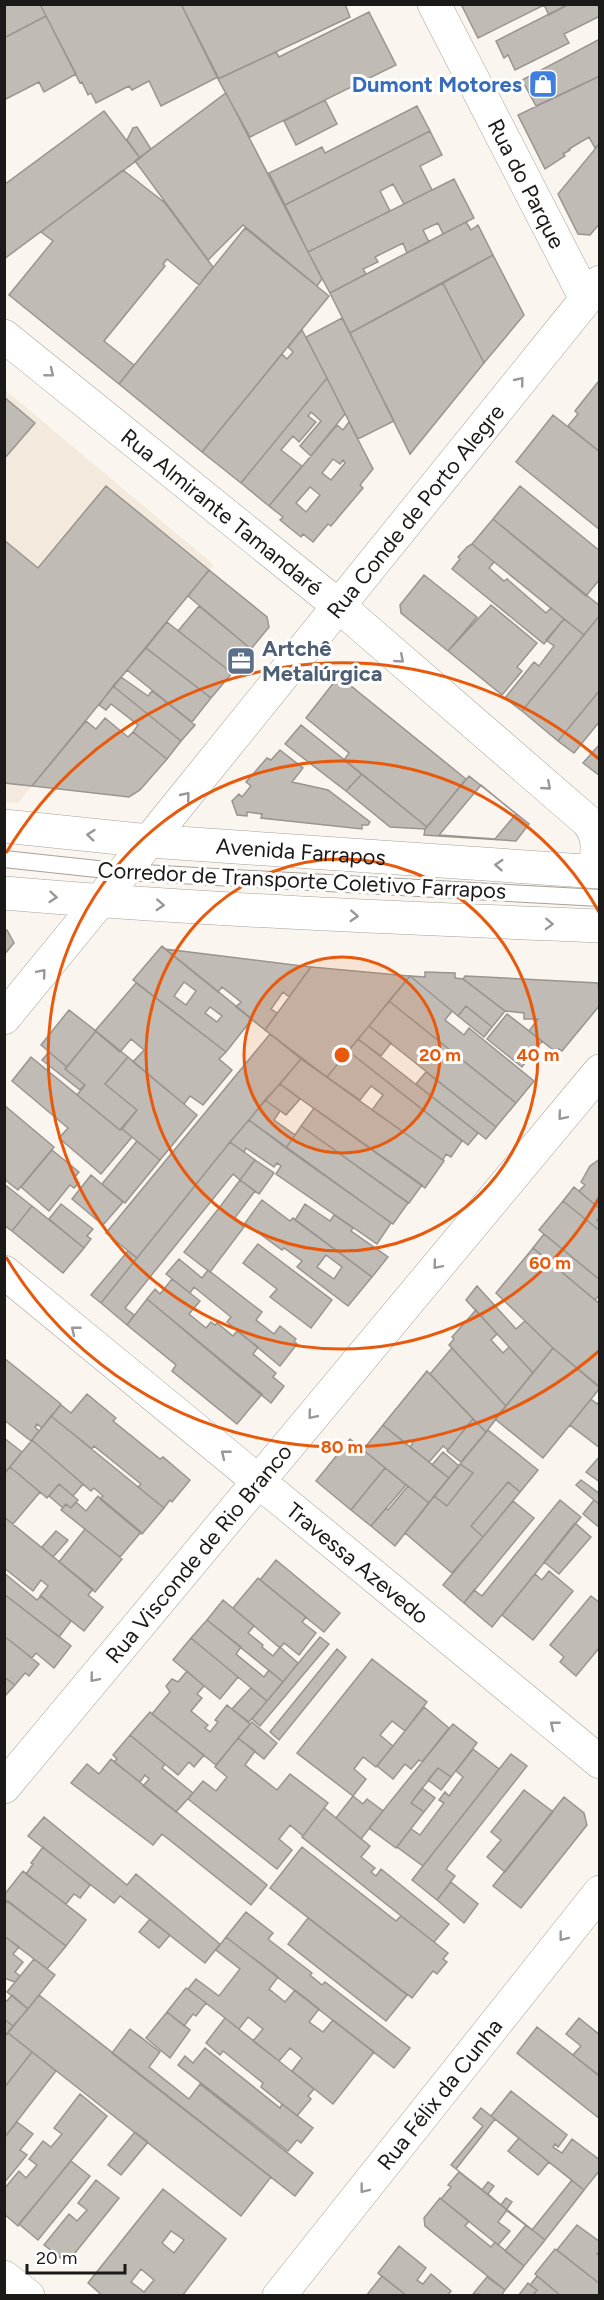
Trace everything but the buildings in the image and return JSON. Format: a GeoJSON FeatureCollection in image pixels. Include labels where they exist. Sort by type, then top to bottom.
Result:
{"type":"FeatureCollection","features":[{"type":"Feature","properties":{"kind":"street","name":"Rua do Parque"},"geometry":{"type":"LineString","coordinates":[[434,4],[593,290]]}},
{"type":"Feature","properties":{"kind":"street","name":"Rua Conde de Porto Alegre"},"geometry":{"type":"LineString","coordinates":[[4,1018],[340,607],[593,290]]}},
{"type":"Feature","properties":{"kind":"street","name":"Rua Almirante Tamandaré"},"geometry":{"type":"LineString","coordinates":[[4,336],[340,607],[587,821],[595,830],[598,840],[598,880]]}},
{"type":"Feature","properties":{"kind":"street","name":"Avenida Farrapos"},"geometry":{"type":"LineString","coordinates":[[4,826],[149,841],[598,880]]}},
{"type":"Feature","properties":{"kind":"street"},"geometry":{"type":"LineString","coordinates":[[4,893],[355,916],[600,926]]}},
{"type":"Feature","properties":{"kind":"street","name":"Rua Visconde de Rio Branco"},"geometry":{"type":"LineString","coordinates":[[4,1787],[600,1071]]}},
{"type":"Feature","properties":{"kind":"street","name":"Travessa Azevedo"},"geometry":{"type":"LineString","coordinates":[[4,1272],[600,1762]]}},
{"type":"Feature","properties":{"kind":"street","name":"Rua Félix da Cunha"},"geometry":{"type":"LineString","coordinates":[[279,2295],[600,1892]]}},
{"type":"Feature","properties":{"kind":"street"},"geometry":{"type":"LineString","coordinates":[[4,2277],[28,2295]]}},
{"type":"Feature","properties":{"kind":"lane","name":"Corredor de Transporte Coletivo Farrapos"},"geometry":{"type":"LineString","coordinates":[[4,859],[125,872],[598,880]]}},
{"type":"Feature","properties":{"kind":"shaded area"},"geometry":{"type":"Polygon","coordinates":[[[4,389],[214,565],[18,803],[4,802],[4,389]]]}},
{"type":"Feature","properties":{"kind":"place","name":"Dumont Motores"},"geometry":{"type":"Point","coordinates":[543,84]}},
{"type":"Feature","properties":{"kind":"place","name":"Artchê Metalúrgica"},"geometry":{"type":"Point","coordinates":[241,661]}}]}
